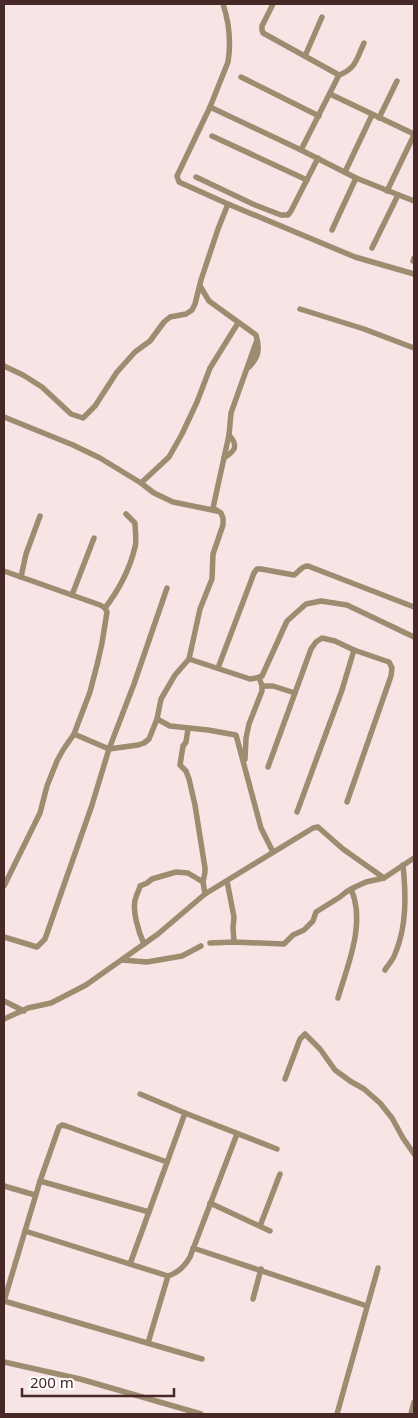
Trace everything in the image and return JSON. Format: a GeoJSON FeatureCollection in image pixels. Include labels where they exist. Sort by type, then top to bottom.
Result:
{"type":"FeatureCollection","features":[{"type":"Feature","properties":{"kind":"street"},"geometry":{"type":"LineString","coordinates":[[223,4],[229,31],[230,55],[210,107],[177,176],[177,180],[228,204],[355,257],[414,274]]}},
{"type":"Feature","properties":{"kind":"street"},"geometry":{"type":"LineString","coordinates":[[273,4],[262,26],[263,33],[339,75],[349,72],[364,43]]}},
{"type":"Feature","properties":{"kind":"street"},"geometry":{"type":"LineString","coordinates":[[305,56],[322,17]]}},
{"type":"Feature","properties":{"kind":"street"},"geometry":{"type":"LineString","coordinates":[[301,150],[339,75]]}},
{"type":"Feature","properties":{"kind":"street"},"geometry":{"type":"LineString","coordinates":[[241,76],[319,116]]}},
{"type":"Feature","properties":{"kind":"street"},"geometry":{"type":"LineString","coordinates":[[379,118],[397,81]]}},
{"type":"Feature","properties":{"kind":"street"},"geometry":{"type":"LineString","coordinates":[[330,94],[414,135],[387,191]]}},
{"type":"Feature","properties":{"kind":"street"},"geometry":{"type":"LineString","coordinates":[[210,107],[356,178],[414,201]]}},
{"type":"Feature","properties":{"kind":"street"},"geometry":{"type":"LineString","coordinates":[[345,172],[372,115]]}},
{"type":"Feature","properties":{"kind":"street"},"geometry":{"type":"LineString","coordinates":[[212,136],[307,180]]}},
{"type":"Feature","properties":{"kind":"street"},"geometry":{"type":"LineString","coordinates":[[196,177],[281,215],[288,215],[292,211],[318,158]]}},
{"type":"Feature","properties":{"kind":"street"},"geometry":{"type":"LineString","coordinates":[[332,230],[356,178]]}},
{"type":"Feature","properties":{"kind":"street"},"geometry":{"type":"LineString","coordinates":[[372,248],[398,195]]}},
{"type":"Feature","properties":{"kind":"street"},"geometry":{"type":"LineString","coordinates":[[4,366],[42,387],[71,414],[84,418],[95,406],[117,372],[135,352],[150,341],[164,322],[192,310],[228,204]]}},
{"type":"Feature","properties":{"kind":"street"},"geometry":{"type":"LineString","coordinates":[[200,286],[209,301],[256,335],[257,340],[231,413],[229,435],[235,445],[232,454],[224,458],[213,508],[217,512]]}},
{"type":"Feature","properties":{"kind":"street"},"geometry":{"type":"LineString","coordinates":[[300,309],[364,329],[412,347]]}},
{"type":"Feature","properties":{"kind":"street"},"geometry":{"type":"LineString","coordinates":[[141,483],[169,457],[198,402],[210,368],[238,323]]}},
{"type":"Feature","properties":{"kind":"street"},"geometry":{"type":"LineString","coordinates":[[4,417],[73,445],[118,468],[173,502],[221,513],[223,518],[223,525],[213,554],[212,579],[200,609],[189,659],[175,675],[161,699],[157,719],[149,739],[144,744],[109,749],[74,734]]}},
{"type":"Feature","properties":{"kind":"street"},"geometry":{"type":"LineString","coordinates":[[105,608],[112,599],[125,573],[136,546],[135,523],[126,514]]}},
{"type":"Feature","properties":{"kind":"street"},"geometry":{"type":"LineString","coordinates":[[21,577],[26,554],[40,516]]}},
{"type":"Feature","properties":{"kind":"street"},"geometry":{"type":"LineString","coordinates":[[72,595],[94,538]]}},
{"type":"Feature","properties":{"kind":"street"},"geometry":{"type":"LineString","coordinates":[[218,668],[257,569],[294,575],[302,568],[308,566],[414,607]]}},
{"type":"Feature","properties":{"kind":"street"},"geometry":{"type":"LineString","coordinates":[[4,571],[105,608],[107,612],[107,620],[90,692],[74,734],[63,750],[47,786],[40,813],[4,886]]}},
{"type":"Feature","properties":{"kind":"street"},"geometry":{"type":"LineString","coordinates":[[4,937],[37,947],[42,943],[167,588]]}},
{"type":"Feature","properties":{"kind":"street"},"geometry":{"type":"LineString","coordinates":[[189,659],[250,678],[259,678],[262,676],[286,621],[306,604],[321,601],[347,605],[414,637]]}},
{"type":"Feature","properties":{"kind":"street"},"geometry":{"type":"LineString","coordinates":[[268,768],[311,649],[316,642],[322,638],[335,641],[354,650],[389,662],[392,668],[391,676],[348,802]]}},
{"type":"Feature","properties":{"kind":"street"},"geometry":{"type":"LineString","coordinates":[[297,812],[342,690],[354,650]]}},
{"type":"Feature","properties":{"kind":"street"},"geometry":{"type":"LineString","coordinates":[[245,771],[246,738],[249,724],[261,698],[262,686],[259,678]]}},
{"type":"Feature","properties":{"kind":"street"},"geometry":{"type":"LineString","coordinates":[[262,686],[273,686],[295,693]]}},
{"type":"Feature","properties":{"kind":"street"},"geometry":{"type":"LineString","coordinates":[[157,719],[170,726],[236,735],[261,828],[273,852]]}},
{"type":"Feature","properties":{"kind":"street"},"geometry":{"type":"LineString","coordinates":[[188,729],[180,765],[186,771],[195,805],[205,872],[203,882],[205,894]]}},
{"type":"Feature","properties":{"kind":"street"},"geometry":{"type":"LineString","coordinates":[[4,1019],[28,1008],[51,1003],[86,985],[158,934],[205,894],[313,828],[318,827],[343,849],[384,878]]}},
{"type":"Feature","properties":{"kind":"street"},"geometry":{"type":"LineString","coordinates":[[210,943],[284,944],[313,921],[316,912],[351,889],[366,882],[384,878],[414,858]]}},
{"type":"Feature","properties":{"kind":"street"},"geometry":{"type":"LineString","coordinates":[[385,970],[394,956],[401,939],[404,906],[403,865]]}},
{"type":"Feature","properties":{"kind":"street"},"geometry":{"type":"LineString","coordinates":[[144,944],[139,932],[134,906],[140,886],[152,879],[176,872],[188,873],[203,882]]}},
{"type":"Feature","properties":{"kind":"street"},"geometry":{"type":"LineString","coordinates":[[227,881],[234,917],[234,942]]}},
{"type":"Feature","properties":{"kind":"street"},"geometry":{"type":"LineString","coordinates":[[338,998],[355,936],[356,909],[351,889]]}},
{"type":"Feature","properties":{"kind":"street"},"geometry":{"type":"LineString","coordinates":[[122,960],[147,962],[182,956],[201,946]]}},
{"type":"Feature","properties":{"kind":"street"},"geometry":{"type":"LineString","coordinates":[[4,1001],[24,1011]]}},
{"type":"Feature","properties":{"kind":"street"},"geometry":{"type":"LineString","coordinates":[[285,1079],[300,1039],[305,1034],[320,1049],[335,1070],[364,1089],[380,1103],[392,1118],[414,1154]]}},
{"type":"Feature","properties":{"kind":"street"},"geometry":{"type":"LineString","coordinates":[[140,1094],[277,1150]]}},
{"type":"Feature","properties":{"kind":"street"},"geometry":{"type":"LineString","coordinates":[[130,1264],[185,1113]]}},
{"type":"Feature","properties":{"kind":"street"},"geometry":{"type":"LineString","coordinates":[[167,1162],[62,1125],[59,1127],[40,1180],[4,1301],[202,1359]]}},
{"type":"Feature","properties":{"kind":"street"},"geometry":{"type":"LineString","coordinates":[[25,1231],[168,1276],[174,1274],[188,1261],[194,1248],[237,1134]]}},
{"type":"Feature","properties":{"kind":"street"},"geometry":{"type":"LineString","coordinates":[[260,1226],[280,1174]]}},
{"type":"Feature","properties":{"kind":"street"},"geometry":{"type":"LineString","coordinates":[[40,1180],[149,1212]]}},
{"type":"Feature","properties":{"kind":"street"},"geometry":{"type":"LineString","coordinates":[[4,1186],[35,1196]]}},
{"type":"Feature","properties":{"kind":"street"},"geometry":{"type":"LineString","coordinates":[[210,1203],[270,1231]]}},
{"type":"Feature","properties":{"kind":"street"},"geometry":{"type":"LineString","coordinates":[[194,1248],[367,1306]]}},
{"type":"Feature","properties":{"kind":"street"},"geometry":{"type":"LineString","coordinates":[[337,1414],[378,1268]]}},
{"type":"Feature","properties":{"kind":"street"},"geometry":{"type":"LineString","coordinates":[[254,1299],[260,1269]]}},
{"type":"Feature","properties":{"kind":"street"},"geometry":{"type":"LineString","coordinates":[[148,1343],[168,1276]]}},
{"type":"Feature","properties":{"kind":"street"},"geometry":{"type":"LineString","coordinates":[[4,1362],[80,1379],[201,1414]]}},
{"type":"Feature","properties":{"kind":"street"},"geometry":{"type":"LineString","coordinates":[[410,1414],[414,1402]]}}]}
